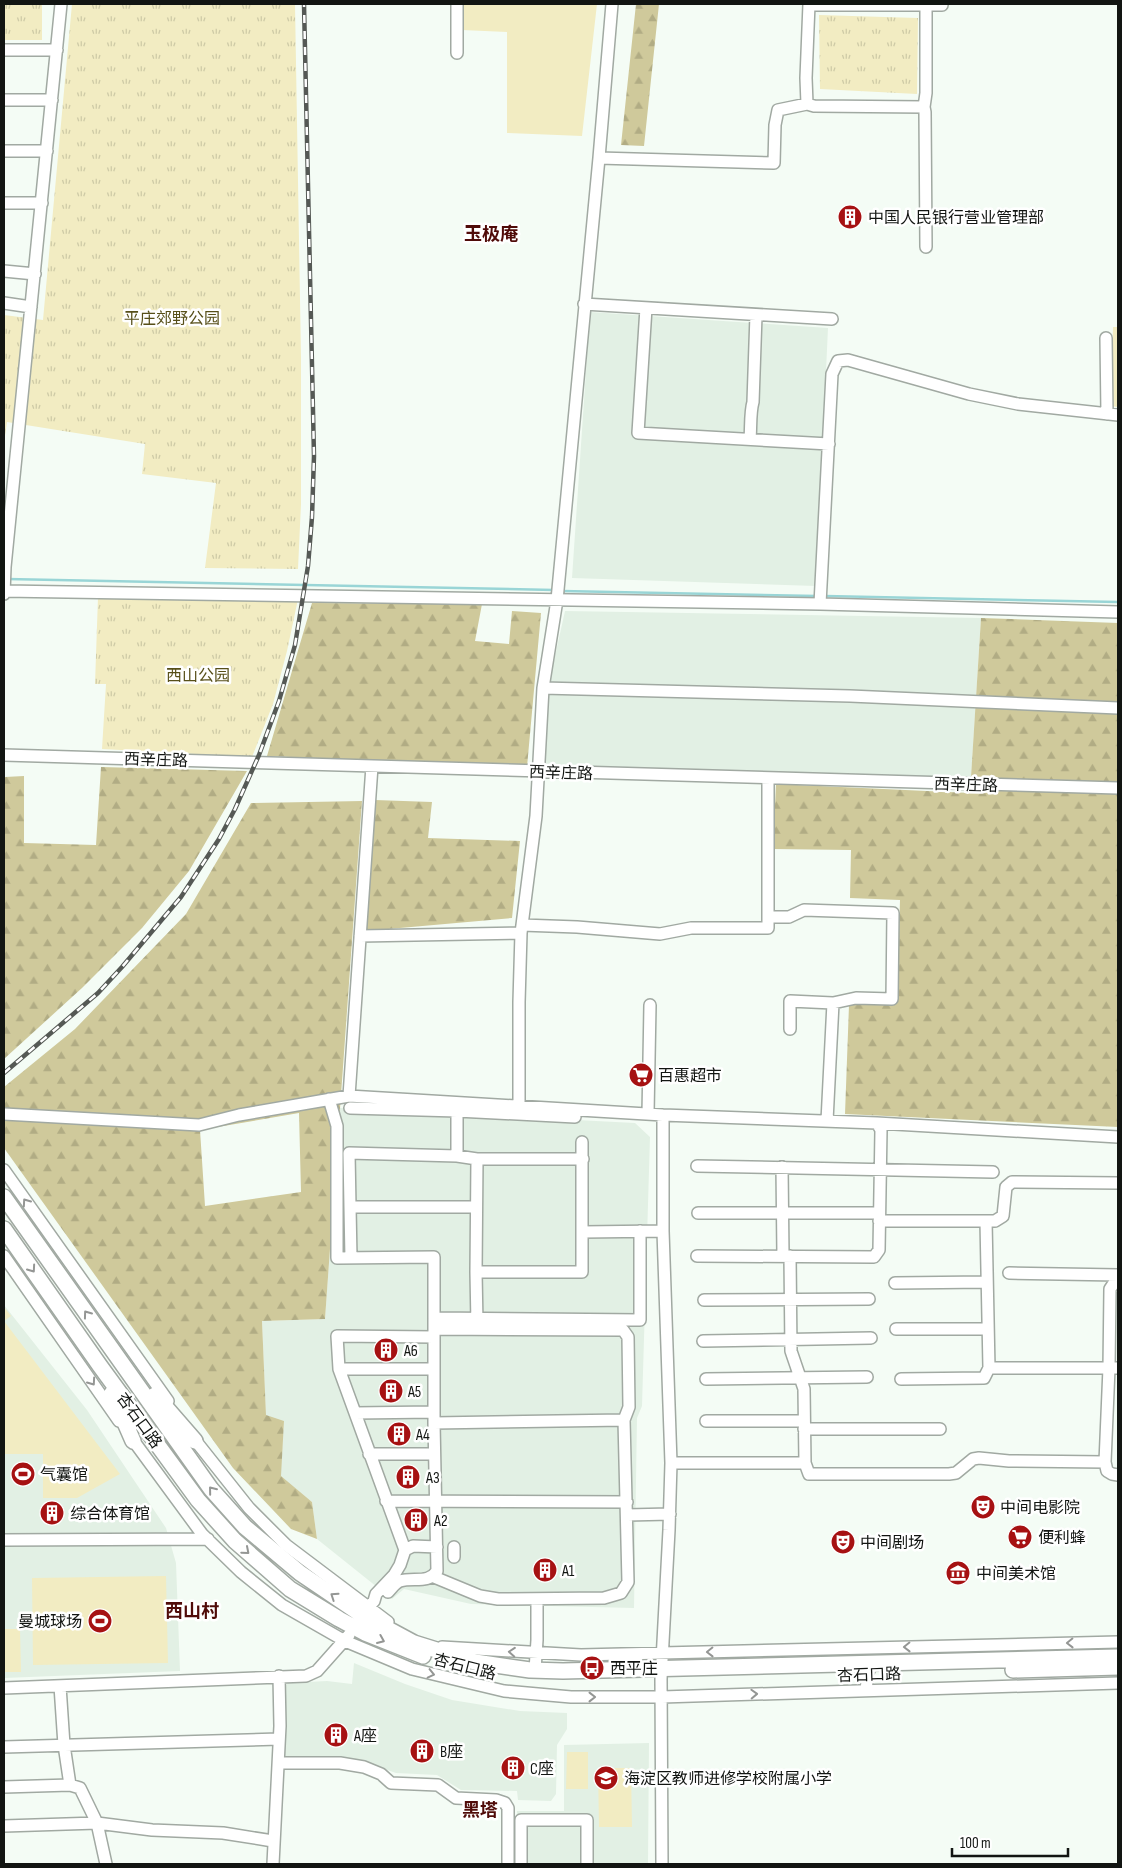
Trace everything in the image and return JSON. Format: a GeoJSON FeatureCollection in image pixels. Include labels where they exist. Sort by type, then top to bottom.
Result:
{"type":"FeatureCollection","features":[{"type":"Feature","properties":{"kind":"main road","name":"杏石口路"},"geometry":{"type":"LineString","coordinates":[[4,1197],[211,1490],[245,1527],[300,1573],[368,1608],[414,1643],[449,1655],[475,1662],[535,1670],[662,1675]]}},
{"type":"Feature","properties":{"kind":"main road","name":"杏石口路"},"geometry":{"type":"LineString","coordinates":[[4,1229],[100,1366],[198,1500],[235,1541],[290,1589],[349,1634],[449,1664],[498,1675],[561,1681],[662,1675],[1118,1657]]}},
{"type":"Feature","properties":{"kind":"main road"},"geometry":{"type":"LineString","coordinates":[[109,1344],[195,1441]]}},
{"type":"Feature","properties":{"kind":"main road"},"geometry":{"type":"LineString","coordinates":[[100,1366],[133,1441]]}},
{"type":"Feature","properties":{"kind":"main road","name":"杏石口路"},"geometry":{"type":"LineString","coordinates":[[870,1668],[1118,1667]]}},
{"type":"Feature","properties":{"kind":"street"},"geometry":{"type":"LineString","coordinates":[[61,4],[4,567],[4,592],[820,604],[1118,612]]}},
{"type":"Feature","properties":{"kind":"street"},"geometry":{"type":"LineString","coordinates":[[457,4],[457,52]]}},
{"type":"Feature","properties":{"kind":"street"},"geometry":{"type":"LineString","coordinates":[[519,1106],[519,1002],[522,929],[536,816],[543,688],[557,600],[612,4]]}},
{"type":"Feature","properties":{"kind":"street"},"geometry":{"type":"LineString","coordinates":[[808,104],[806,78],[809,4],[942,6]]}},
{"type":"Feature","properties":{"kind":"street"},"geometry":{"type":"LineString","coordinates":[[926,6],[926,93],[924,107],[926,247]]}},
{"type":"Feature","properties":{"kind":"street"},"geometry":{"type":"LineString","coordinates":[[4,50],[57,50]]}},
{"type":"Feature","properties":{"kind":"street"},"geometry":{"type":"LineString","coordinates":[[4,100],[52,100]]}},
{"type":"Feature","properties":{"kind":"street"},"geometry":{"type":"LineString","coordinates":[[599,158],[774,163],[775,125],[778,110],[808,104],[814,106],[924,107]]}},
{"type":"Feature","properties":{"kind":"street"},"geometry":{"type":"LineString","coordinates":[[4,151],[47,151]]}},
{"type":"Feature","properties":{"kind":"street"},"geometry":{"type":"LineString","coordinates":[[4,203],[42,203]]}},
{"type":"Feature","properties":{"kind":"street"},"geometry":{"type":"LineString","coordinates":[[4,271],[35,274]]}},
{"type":"Feature","properties":{"kind":"street"},"geometry":{"type":"LineString","coordinates":[[4,303],[31,307]]}},
{"type":"Feature","properties":{"kind":"street"},"geometry":{"type":"LineString","coordinates":[[584,304],[832,320]]}},
{"type":"Feature","properties":{"kind":"street"},"geometry":{"type":"LineString","coordinates":[[646,308],[638,433],[829,444]]}},
{"type":"Feature","properties":{"kind":"street"},"geometry":{"type":"LineString","coordinates":[[750,439],[756,315]]}},
{"type":"Feature","properties":{"kind":"street"},"geometry":{"type":"LineString","coordinates":[[820,604],[832,374],[838,361],[848,360],[969,394],[1018,404],[1113,414],[1106,338]]}},
{"type":"Feature","properties":{"kind":"street"},"geometry":{"type":"LineString","coordinates":[[543,688],[850,696],[1118,708]]}},
{"type":"Feature","properties":{"kind":"street","name":"西辛庄路"},"geometry":{"type":"LineString","coordinates":[[4,755],[1118,788]]}},
{"type":"Feature","properties":{"kind":"street"},"geometry":{"type":"LineString","coordinates":[[349,1096],[372,766]]}},
{"type":"Feature","properties":{"kind":"street"},"geometry":{"type":"LineString","coordinates":[[360,936],[522,929],[660,934],[691,928],[768,928],[768,778]]}},
{"type":"Feature","properties":{"kind":"street"},"geometry":{"type":"LineString","coordinates":[[769,917],[789,916],[804,910],[893,913],[892,999],[856,998],[833,1003],[790,1001],[790,1028]]}},
{"type":"Feature","properties":{"kind":"street"},"geometry":{"type":"LineString","coordinates":[[827,1121],[833,1003]]}},
{"type":"Feature","properties":{"kind":"street"},"geometry":{"type":"LineString","coordinates":[[648,1114],[650,1005]]}},
{"type":"Feature","properties":{"kind":"street"},"geometry":{"type":"LineString","coordinates":[[4,1114],[199,1125],[239,1115],[349,1096],[648,1114],[877,1123],[1118,1137]]}},
{"type":"Feature","properties":{"kind":"street"},"geometry":{"type":"LineString","coordinates":[[329,1099],[338,1126],[337,1258],[434,1257],[434,1454],[437,1571],[434,1577]]}},
{"type":"Feature","properties":{"kind":"street"},"geometry":{"type":"LineString","coordinates":[[350,1108],[461,1111],[628,1120]]}},
{"type":"Feature","properties":{"kind":"street"},"geometry":{"type":"LineString","coordinates":[[461,1111],[466,1124]]}},
{"type":"Feature","properties":{"kind":"street"},"geometry":{"type":"LineString","coordinates":[[457,1156],[461,1111]]}},
{"type":"Feature","properties":{"kind":"street"},"geometry":{"type":"LineString","coordinates":[[662,1864],[662,1675],[671,1463],[663,1231],[663,1114]]}},
{"type":"Feature","properties":{"kind":"street"},"geometry":{"type":"LineString","coordinates":[[697,1256],[874,1257],[879,1250],[881,1130],[877,1123]]}},
{"type":"Feature","properties":{"kind":"street"},"geometry":{"type":"LineString","coordinates":[[476,1272],[582,1276],[582,1142]]}},
{"type":"Feature","properties":{"kind":"street"},"geometry":{"type":"LineString","coordinates":[[351,1258],[349,1153],[457,1156],[477,1159],[583,1159]]}},
{"type":"Feature","properties":{"kind":"street"},"geometry":{"type":"LineString","coordinates":[[477,1159],[477,1324]]}},
{"type":"Feature","properties":{"kind":"street"},"geometry":{"type":"LineString","coordinates":[[697,1166],[993,1172]]}},
{"type":"Feature","properties":{"kind":"street"},"geometry":{"type":"LineString","coordinates":[[782,1167],[786,1256],[791,1300],[791,1351],[804,1390],[805,1463],[809,1474],[937,1475],[956,1473],[973,1459],[979,1458],[1009,1461],[1105,1462]]}},
{"type":"Feature","properties":{"kind":"street"},"geometry":{"type":"LineString","coordinates":[[4,1170],[195,1441],[249,1508],[286,1545],[368,1608]]}},
{"type":"Feature","properties":{"kind":"street"},"geometry":{"type":"LineString","coordinates":[[698,1213],[986,1221],[995,1220],[1003,1216],[1006,1187],[1012,1182],[1118,1183]]}},
{"type":"Feature","properties":{"kind":"street"},"geometry":{"type":"LineString","coordinates":[[350,1207],[476,1207]]}},
{"type":"Feature","properties":{"kind":"street"},"geometry":{"type":"LineString","coordinates":[[901,1378],[984,1378],[988,1368],[986,1221]]}},
{"type":"Feature","properties":{"kind":"street"},"geometry":{"type":"LineString","coordinates":[[4,1688],[306,1676],[318,1671],[349,1634],[376,1594],[394,1575],[405,1550],[339,1369],[337,1336],[477,1324],[640,1320],[640,1231]]}},
{"type":"Feature","properties":{"kind":"street"},"geometry":{"type":"LineString","coordinates":[[583,1232],[663,1231]]}},
{"type":"Feature","properties":{"kind":"street","name":"杏石口路"},"geometry":{"type":"LineString","coordinates":[[4,1256],[133,1441],[208,1539],[241,1572],[282,1605],[349,1634],[412,1670],[504,1691],[571,1697],[662,1697],[1118,1682]]}},
{"type":"Feature","properties":{"kind":"street"},"geometry":{"type":"LineString","coordinates":[[1009,1273],[1118,1276]]}},
{"type":"Feature","properties":{"kind":"street"},"geometry":{"type":"LineString","coordinates":[[1118,1276],[1110,1289],[1114,1368],[1105,1462],[1107,1471],[1118,1475]]}},
{"type":"Feature","properties":{"kind":"street"},"geometry":{"type":"LineString","coordinates":[[895,1283],[987,1282]]}},
{"type":"Feature","properties":{"kind":"street"},"geometry":{"type":"LineString","coordinates":[[704,1300],[869,1299]]}},
{"type":"Feature","properties":{"kind":"street"},"geometry":{"type":"LineString","coordinates":[[368,1608],[382,1598],[398,1582],[412,1579],[434,1577],[480,1596],[498,1599],[604,1598],[620,1593],[628,1582],[624,1420],[629,1408],[628,1337],[623,1330],[477,1324]]}},
{"type":"Feature","properties":{"kind":"street"},"geometry":{"type":"LineString","coordinates":[[896,1329],[988,1328]]}},
{"type":"Feature","properties":{"kind":"street"},"geometry":{"type":"LineString","coordinates":[[703,1341],[791,1341],[803,1338],[871,1338]]}},
{"type":"Feature","properties":{"kind":"street"},"geometry":{"type":"LineString","coordinates":[[988,1368],[1114,1368]]}},
{"type":"Feature","properties":{"kind":"street"},"geometry":{"type":"LineString","coordinates":[[339,1369],[434,1369]]}},
{"type":"Feature","properties":{"kind":"street"},"geometry":{"type":"LineString","coordinates":[[706,1379],[867,1377]]}},
{"type":"Feature","properties":{"kind":"street"},"geometry":{"type":"LineString","coordinates":[[354,1413],[434,1418],[624,1420]]}},
{"type":"Feature","properties":{"kind":"street"},"geometry":{"type":"LineString","coordinates":[[706,1421],[940,1429]]}},
{"type":"Feature","properties":{"kind":"street"},"geometry":{"type":"LineString","coordinates":[[369,1454],[434,1454]]}},
{"type":"Feature","properties":{"kind":"street"},"geometry":{"type":"LineString","coordinates":[[671,1463],[805,1463]]}},
{"type":"Feature","properties":{"kind":"street"},"geometry":{"type":"LineString","coordinates":[[386,1501],[627,1502]]}},
{"type":"Feature","properties":{"kind":"street"},"geometry":{"type":"LineString","coordinates":[[627,1515],[670,1514]]}},
{"type":"Feature","properties":{"kind":"street"},"geometry":{"type":"LineString","coordinates":[[4,1540],[208,1539]]}},
{"type":"Feature","properties":{"kind":"street"},"geometry":{"type":"LineString","coordinates":[[405,1550],[413,1546],[436,1547]]}},
{"type":"Feature","properties":{"kind":"street"},"geometry":{"type":"LineString","coordinates":[[535,1670],[537,1653],[537,1599]]}},
{"type":"Feature","properties":{"kind":"street","name":"杏石口路"},"geometry":{"type":"LineString","coordinates":[[414,1643],[445,1647],[581,1655],[1118,1642]]}},
{"type":"Feature","properties":{"kind":"street"},"geometry":{"type":"LineString","coordinates":[[866,1690],[870,1668]]}},
{"type":"Feature","properties":{"kind":"street"},"geometry":{"type":"LineString","coordinates":[[273,1864],[280,1739],[279,1676]]}},
{"type":"Feature","properties":{"kind":"street"},"geometry":{"type":"LineString","coordinates":[[60,1686],[64,1745],[70,1785]]}},
{"type":"Feature","properties":{"kind":"street"},"geometry":{"type":"LineString","coordinates":[[4,1747],[280,1739]]}},
{"type":"Feature","properties":{"kind":"street"},"geometry":{"type":"LineString","coordinates":[[279,1763],[340,1763],[364,1767],[381,1774],[391,1783],[438,1784],[456,1798],[496,1800],[505,1803],[508,1808],[508,1864]]}},
{"type":"Feature","properties":{"kind":"street"},"geometry":{"type":"LineString","coordinates":[[4,1787],[70,1785],[80,1788],[97,1823],[106,1864]]}},
{"type":"Feature","properties":{"kind":"street"},"geometry":{"type":"LineString","coordinates":[[521,1864],[521,1820],[587,1820],[587,1864]]}},
{"type":"Feature","properties":{"kind":"street"},"geometry":{"type":"LineString","coordinates":[[4,1826],[97,1823],[152,1830],[223,1833],[273,1841]]}},
{"type":"Feature","properties":{"kind":"shaded area"},"geometry":{"type":"Polygon","coordinates":[[[590,312],[828,328],[816,586],[572,578],[590,312]]]}},
{"type":"Feature","properties":{"kind":"shaded area"},"geometry":{"type":"Polygon","coordinates":[[[565,611],[981,618],[971,778],[545,768],[547,692],[565,611]]]}},
{"type":"Feature","properties":{"kind":"shaded area"},"geometry":{"type":"Polygon","coordinates":[[[340,1108],[635,1123],[650,1137],[642,1406],[637,1418],[634,1608],[471,1604],[404,1589],[392,1599],[317,1539],[312,1502],[280,1476],[284,1422],[266,1416],[262,1321],[325,1319],[340,1108]]]}},
{"type":"Feature","properties":{"kind":"shaded area"},"geometry":{"type":"Polygon","coordinates":[[[4,1305],[87,1410],[166,1528],[176,1563],[180,1671],[4,1678],[4,1305]]]}},
{"type":"Feature","properties":{"kind":"shaded area"},"geometry":{"type":"Polygon","coordinates":[[[354,1663],[405,1684],[452,1700],[520,1711],[567,1713],[567,1729],[557,1745],[556,1794],[551,1801],[518,1800],[517,1791],[461,1790],[437,1775],[396,1773],[358,1760],[284,1758],[283,1688],[288,1683],[327,1681],[352,1684],[354,1663]]]}},
{"type":"Feature","properties":{"kind":"shaded area","name":"海淀区教师进修学校附属小学"},"geometry":{"type":"Polygon","coordinates":[[[649,1743],[648,1864],[517,1864],[517,1811],[564,1811],[564,1745],[649,1743]]]}},
{"type":"Feature","properties":{"kind":"green space"},"geometry":{"type":"Polygon","coordinates":[[[4,4],[42,4],[42,40],[4,40],[4,4]]]}},
{"type":"Feature","properties":{"kind":"green space","name":"平庄郊野公园"},"geometry":{"type":"Polygon","coordinates":[[[72,4],[295,4],[301,358],[301,504],[298,569],[205,568],[216,483],[142,474],[145,444],[7,422],[4,443],[4,315],[43,320],[72,4]]]}},
{"type":"Feature","properties":{"kind":"green space"},"geometry":{"type":"Polygon","coordinates":[[[462,4],[597,4],[582,136],[507,133],[507,32],[462,30],[462,4]]]}},
{"type":"Feature","properties":{"kind":"green space"},"geometry":{"type":"Polygon","coordinates":[[[636,4],[659,4],[644,146],[621,145],[636,4]]]}},
{"type":"Feature","properties":{"kind":"green space"},"geometry":{"type":"Polygon","coordinates":[[[819,15],[918,18],[917,94],[820,89],[819,15]]]}},
{"type":"Feature","properties":{"kind":"green space"},"geometry":{"type":"Polygon","coordinates":[[[1113,327],[1118,327],[1118,407],[1111,406],[1113,327]]]}},
{"type":"Feature","properties":{"kind":"green space","name":"西山公园"},"geometry":{"type":"Polygon","coordinates":[[[98,597],[298,599],[273,704],[252,757],[102,749],[106,684],[95,684],[98,597]]]}},
{"type":"Feature","properties":{"kind":"green space"},"geometry":{"type":"Polygon","coordinates":[[[312,603],[482,604],[475,641],[509,644],[512,611],[541,613],[527,767],[267,756],[312,603]]]}},
{"type":"Feature","properties":{"kind":"green space"},"geometry":{"type":"Polygon","coordinates":[[[981,618],[1118,623],[1118,1127],[845,1114],[849,1005],[897,1004],[900,900],[850,898],[851,850],[773,849],[776,784],[970,793],[981,618]]]}},
{"type":"Feature","properties":{"kind":"green space"},"geometry":{"type":"Polygon","coordinates":[[[101,767],[247,771],[189,871],[142,928],[82,988],[4,1059],[5,777],[24,776],[24,843],[96,845],[101,767]]]}},
{"type":"Feature","properties":{"kind":"green space"},"geometry":{"type":"Polygon","coordinates":[[[375,800],[432,802],[428,838],[520,841],[512,918],[366,931],[375,800]]]}},
{"type":"Feature","properties":{"kind":"green space"},"geometry":{"type":"Polygon","coordinates":[[[362,801],[325,1319],[262,1321],[266,1415],[284,1421],[281,1476],[312,1502],[317,1539],[291,1529],[233,1468],[4,1148],[4,1087],[75,1029],[186,914],[251,803],[362,801]],[[299,1113],[200,1130],[205,1206],[301,1192],[299,1113]]]}},
{"type":"Feature","properties":{"kind":"green space"},"geometry":{"type":"Polygon","coordinates":[[[4,1307],[11,1316],[4,1321],[4,1307]]]}},
{"type":"Feature","properties":{"kind":"green space"},"geometry":{"type":"Polygon","coordinates":[[[4,1321],[120,1474],[77,1498],[43,1498],[43,1454],[4,1454],[4,1321]]]}},
{"type":"Feature","properties":{"kind":"green space","name":"曼城球场"},"geometry":{"type":"Polygon","coordinates":[[[166,1576],[168,1663],[33,1665],[32,1578],[166,1576]]]}},
{"type":"Feature","properties":{"kind":"green space"},"geometry":{"type":"Polygon","coordinates":[[[4,1629],[20,1629],[21,1672],[4,1672],[4,1629]]]}},
{"type":"Feature","properties":{"kind":"green space"},"geometry":{"type":"Polygon","coordinates":[[[567,1752],[588,1752],[588,1789],[566,1789],[567,1752]]]}},
{"type":"Feature","properties":{"kind":"green space"},"geometry":{"type":"Polygon","coordinates":[[[598,1768],[631,1768],[632,1827],[599,1827],[598,1768]]]}},
{"type":"Feature","properties":{"kind":"waterway"},"geometry":{"type":"LineString","coordinates":[[7,579],[554,590]]}},
{"type":"Feature","properties":{"kind":"waterway"},"geometry":{"type":"LineString","coordinates":[[562,591],[817,596]]}},
{"type":"Feature","properties":{"kind":"waterway"},"geometry":{"type":"LineString","coordinates":[[825,596],[1118,602]]}},
{"type":"Feature","properties":{"kind":"railway"},"geometry":{"type":"LineString","coordinates":[[4,1073],[98,993],[181,897],[219,839],[235,809],[259,755],[279,701],[295,645],[308,566],[314,456],[304,4]]}},
{"type":"Feature","properties":{"kind":"place","name":"中国人民银行营业管理部"},"geometry":{"type":"Point","coordinates":[850,217]}},
{"type":"Feature","properties":{"kind":"place","name":"百惠超市"},"geometry":{"type":"Point","coordinates":[641,1075]}},
{"type":"Feature","properties":{"kind":"place","name":"A6"},"geometry":{"type":"Point","coordinates":[386,1350]}},
{"type":"Feature","properties":{"kind":"place","name":"A5"},"geometry":{"type":"Point","coordinates":[391,1391]}},
{"type":"Feature","properties":{"kind":"place","name":"A4"},"geometry":{"type":"Point","coordinates":[399,1434]}},
{"type":"Feature","properties":{"kind":"place","name":"气囊馆"},"geometry":{"type":"Point","coordinates":[23,1474]}},
{"type":"Feature","properties":{"kind":"place","name":"A3"},"geometry":{"type":"Point","coordinates":[408,1477]}},
{"type":"Feature","properties":{"kind":"place","name":"中间电影院"},"geometry":{"type":"Point","coordinates":[983,1507]}},
{"type":"Feature","properties":{"kind":"place","name":"综合体育馆"},"geometry":{"type":"Point","coordinates":[52,1513]}},
{"type":"Feature","properties":{"kind":"place","name":"A2"},"geometry":{"type":"Point","coordinates":[416,1520]}},
{"type":"Feature","properties":{"kind":"place","name":"便利蜂"},"geometry":{"type":"Point","coordinates":[1020,1537]}},
{"type":"Feature","properties":{"kind":"place","name":"中间剧场"},"geometry":{"type":"Point","coordinates":[843,1542]}},
{"type":"Feature","properties":{"kind":"place","name":"A1"},"geometry":{"type":"Point","coordinates":[545,1570]}},
{"type":"Feature","properties":{"kind":"place","name":"中间美术馆"},"geometry":{"type":"Point","coordinates":[958,1573]}},
{"type":"Feature","properties":{"kind":"place","name":"曼城球场"},"geometry":{"type":"Point","coordinates":[100,1621]}},
{"type":"Feature","properties":{"kind":"place","name":"西平庄"},"geometry":{"type":"Point","coordinates":[592,1668]}},
{"type":"Feature","properties":{"kind":"place","name":"A座"},"geometry":{"type":"Point","coordinates":[336,1735]}},
{"type":"Feature","properties":{"kind":"place","name":"B座"},"geometry":{"type":"Point","coordinates":[422,1751]}},
{"type":"Feature","properties":{"kind":"place","name":"C座"},"geometry":{"type":"Point","coordinates":[513,1768]}},
{"type":"Feature","properties":{"kind":"place","name":"海淀区教师进修学校附属小学"},"geometry":{"type":"Point","coordinates":[606,1778]}},
{"type":"Feature","properties":{"kind":"district","name":"玉极庵"},"geometry":{"type":"Point","coordinates":[491,234]}},
{"type":"Feature","properties":{"kind":"district","name":"西山村"},"geometry":{"type":"Point","coordinates":[192,1611]}},
{"type":"Feature","properties":{"kind":"district","name":"黑塔"},"geometry":{"type":"Point","coordinates":[480,1810]}}]}
